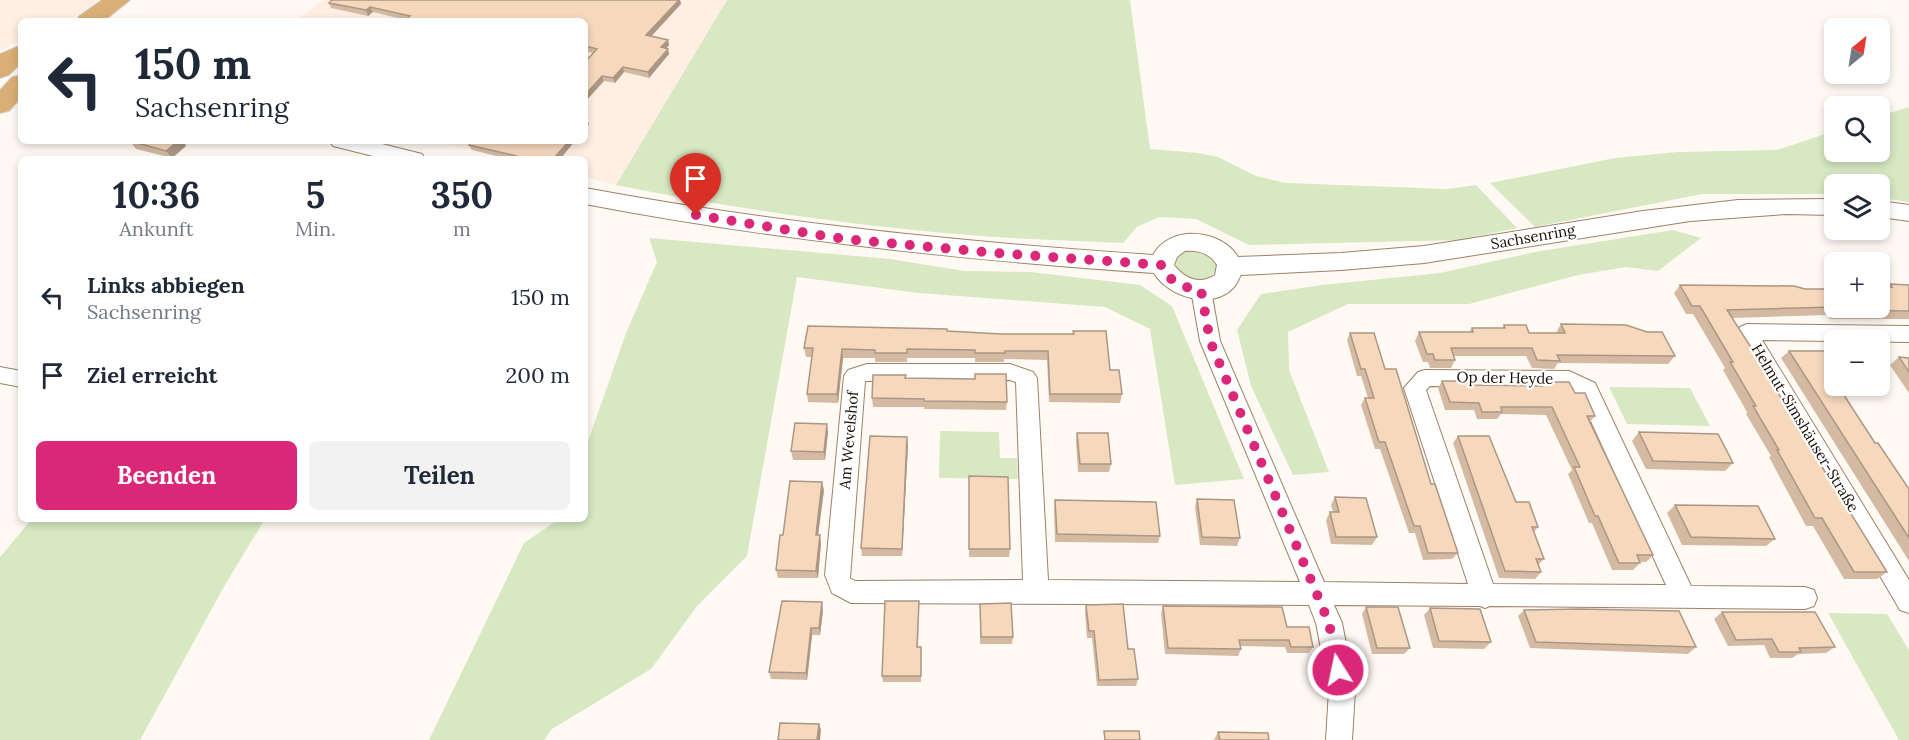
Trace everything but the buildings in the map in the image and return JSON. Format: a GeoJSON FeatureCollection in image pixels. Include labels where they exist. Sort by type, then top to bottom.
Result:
{"type":"FeatureCollection","features":[{"type":"Feature","properties":{"kind":"main road"},"geometry":{"type":"LineString","coordinates":[[92,18],[118,0]]}},
{"type":"Feature","properties":{"kind":"main road"},"geometry":{"type":"LineString","coordinates":[[6,63],[6,80],[18,82]]}},
{"type":"Feature","properties":{"kind":"main road"},"geometry":{"type":"LineString","coordinates":[[0,105],[18,85]]}},
{"type":"Feature","properties":{"kind":"street"},"geometry":{"type":"LineString","coordinates":[[353,144],[402,156]]}},
{"type":"Feature","properties":{"kind":"street"},"geometry":{"type":"LineString","coordinates":[[588,196],[844,239],[1162,265]]}},
{"type":"Feature","properties":{"kind":"street","name":"Sachsenring"},"geometry":{"type":"LineString","coordinates":[[1230,266],[1321,264],[1407,257],[1664,215],[1763,206],[1824,207]]}},
{"type":"Feature","properties":{"kind":"street"},"geometry":{"type":"LineString","coordinates":[[1890,210],[1909,213]]}},
{"type":"Feature","properties":{"kind":"street"},"geometry":{"type":"LineString","coordinates":[[1192,242],[1203,243],[1221,252],[1230,266],[1230,272],[1223,283],[1217,287],[1201,290],[1175,282],[1162,265],[1167,251],[1174,246],[1192,242]]}},
{"type":"Feature","properties":{"kind":"street"},"geometry":{"type":"LineString","coordinates":[[1201,290],[1210,341],[1329,623],[1341,690],[1339,740]]}},
{"type":"Feature","properties":{"kind":"street","name":"Helmut-Simshäuser-Straße"},"geometry":{"type":"LineString","coordinates":[[1909,334],[1747,332],[1909,602]]}},
{"type":"Feature","properties":{"kind":"street","name":"Am Wevelshof"},"geometry":{"type":"LineString","coordinates":[[1036,591],[1026,378],[1010,372],[867,372],[855,376],[837,575],[841,585],[851,592],[1036,591],[1316,595]]}},
{"type":"Feature","properties":{"kind":"street"},"geometry":{"type":"LineString","coordinates":[[0,375],[18,379]]}},
{"type":"Feature","properties":{"kind":"street","name":"Op der Heyde"},"geometry":{"type":"LineString","coordinates":[[1485,597],[1415,388],[1425,378],[1569,379],[1587,389],[1684,598]]}},
{"type":"Feature","properties":{"kind":"street"},"geometry":{"type":"LineString","coordinates":[[1316,595],[1805,598]]}},
{"type":"Feature","properties":{"kind":"shaded area"},"geometry":{"type":"Polygon","coordinates":[[[0,0],[100,0],[73,18],[18,18],[18,43],[0,52],[0,0]]]}},
{"type":"Feature","properties":{"kind":"shaded area"},"geometry":{"type":"Polygon","coordinates":[[[323,0],[727,0],[616,185],[588,178],[588,156],[496,156],[446,144],[588,144],[588,18],[299,18],[323,0]]]}},
{"type":"Feature","properties":{"kind":"green space"},"geometry":{"type":"Polygon","coordinates":[[[727,0],[1130,0],[1150,149],[1218,157],[1256,176],[1286,183],[1447,189],[1476,185],[1517,228],[1459,240],[1249,245],[1196,219],[1159,217],[1137,227],[1123,243],[1043,240],[852,223],[757,210],[616,185],[727,0]]]}},
{"type":"Feature","properties":{"kind":"green space"},"geometry":{"type":"Polygon","coordinates":[[[1909,107],[1909,202],[1890,199],[1890,174],[1824,174],[1824,194],[1702,194],[1535,227],[1490,183],[1615,158],[1678,152],[1777,150],[1824,134],[1824,162],[1890,162],[1890,113],[1909,107]]]}},
{"type":"Feature","properties":{"kind":"green space"},"geometry":{"type":"Polygon","coordinates":[[[1673,230],[1701,238],[1658,271],[1626,267],[1578,275],[1469,304],[1348,304],[1288,332],[1289,370],[1329,472],[1293,475],[1251,386],[1237,330],[1261,294],[1322,285],[1440,273],[1535,252],[1673,230]]]}},
{"type":"Feature","properties":{"kind":"green space"},"geometry":{"type":"Polygon","coordinates":[[[649,238],[890,259],[964,271],[1031,272],[1140,285],[1172,306],[1244,479],[1175,485],[1150,329],[1105,307],[918,293],[797,277],[747,556],[697,606],[651,669],[552,729],[544,740],[429,740],[524,543],[555,522],[588,522],[588,441],[626,333],[657,262],[649,238]]]}},
{"type":"Feature","properties":{"kind":"green space"},"geometry":{"type":"Polygon","coordinates":[[[1195,250],[1209,256],[1215,261],[1217,268],[1213,274],[1201,280],[1194,280],[1181,273],[1175,261],[1181,253],[1195,250]]]}},
{"type":"Feature","properties":{"kind":"green space"},"geometry":{"type":"Polygon","coordinates":[[[1609,387],[1690,388],[1710,426],[1627,424],[1609,387]]]}},
{"type":"Feature","properties":{"kind":"green space"},"geometry":{"type":"Polygon","coordinates":[[[940,431],[999,432],[1000,458],[1017,458],[1018,479],[939,478],[940,431]]]}},
{"type":"Feature","properties":{"kind":"green space"},"geometry":{"type":"Polygon","coordinates":[[[29,522],[263,522],[226,583],[140,740],[0,740],[0,557],[29,522]]]}},
{"type":"Feature","properties":{"kind":"green space"},"geometry":{"type":"Polygon","coordinates":[[[1828,613],[1887,614],[1909,650],[1909,740],[1899,740],[1828,613]]]}},
{"type":"Feature","properties":{"kind":"route"},"geometry":{"type":"LineString","coordinates":[[696,215],[844,239],[1162,265],[1164,271],[1175,282],[1191,289],[1201,290],[1210,341],[1329,623],[1338,670]]}}]}
